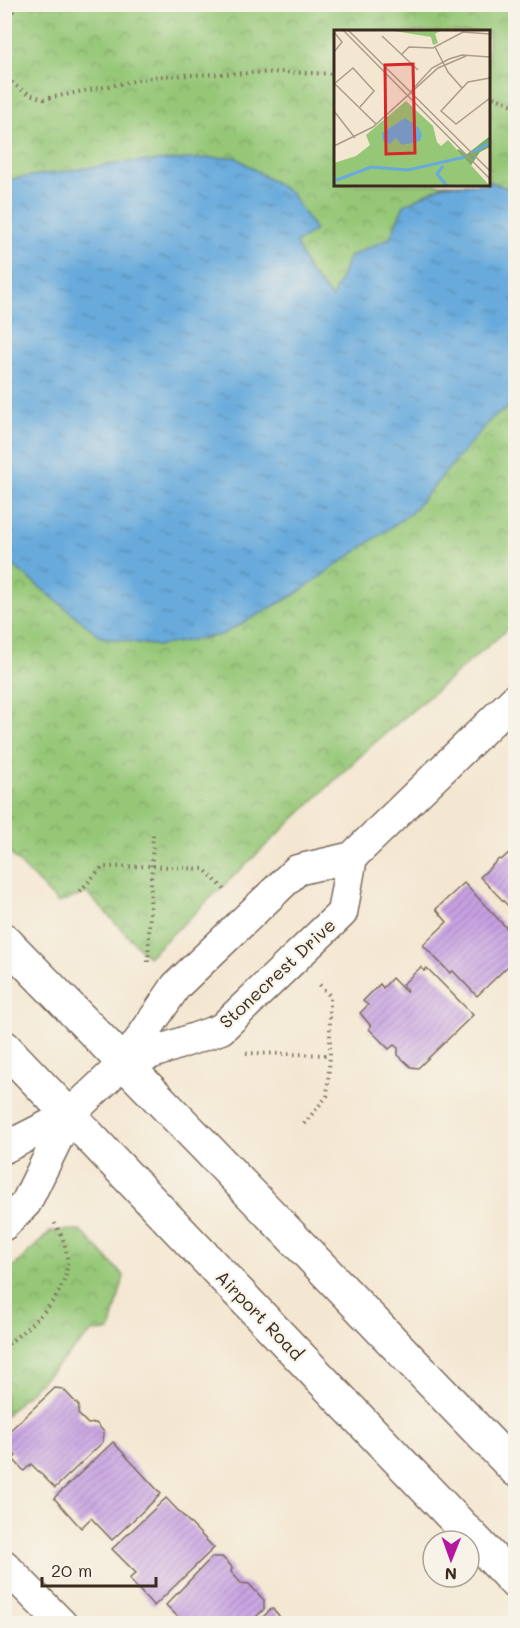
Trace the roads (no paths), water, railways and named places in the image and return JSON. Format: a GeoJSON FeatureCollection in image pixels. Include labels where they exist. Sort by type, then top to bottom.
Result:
{"type":"FeatureCollection","features":[{"type":"Feature","properties":{"kind":"main road"},"geometry":{"type":"LineString","coordinates":[[4,940],[516,1470]]}},
{"type":"Feature","properties":{"kind":"main road","name":"Airport Road"},"geometry":{"type":"LineString","coordinates":[[4,1047],[516,1583]]}},
{"type":"Feature","properties":{"kind":"street"},"geometry":{"type":"LineString","coordinates":[[352,857],[516,698]]}},
{"type":"Feature","properties":{"kind":"street","name":"Stonecrest Drive"},"geometry":{"type":"LineString","coordinates":[[69,1115],[124,1063],[176,986],[297,870],[352,857],[342,913],[221,1029],[124,1063]]}},
{"type":"Feature","properties":{"kind":"street"},"geometry":{"type":"LineString","coordinates":[[4,1148],[69,1115]]}},
{"type":"Feature","properties":{"kind":"street"},"geometry":{"type":"LineString","coordinates":[[4,1225],[27,1203],[69,1115]]}},
{"type":"Feature","properties":{"kind":"street"},"geometry":{"type":"LineString","coordinates":[[4,1564],[62,1623]]}},
{"type":"Feature","properties":{"kind":"water"},"geometry":{"type":"Polygon","coordinates":[[[235,157],[291,193],[315,230],[296,243],[308,270],[332,298],[350,256],[390,238],[404,205],[442,186],[490,186],[490,181],[515,191],[515,403],[490,420],[411,513],[294,595],[221,635],[157,646],[101,637],[5,559],[5,180],[128,162],[235,157]]]}}]}
